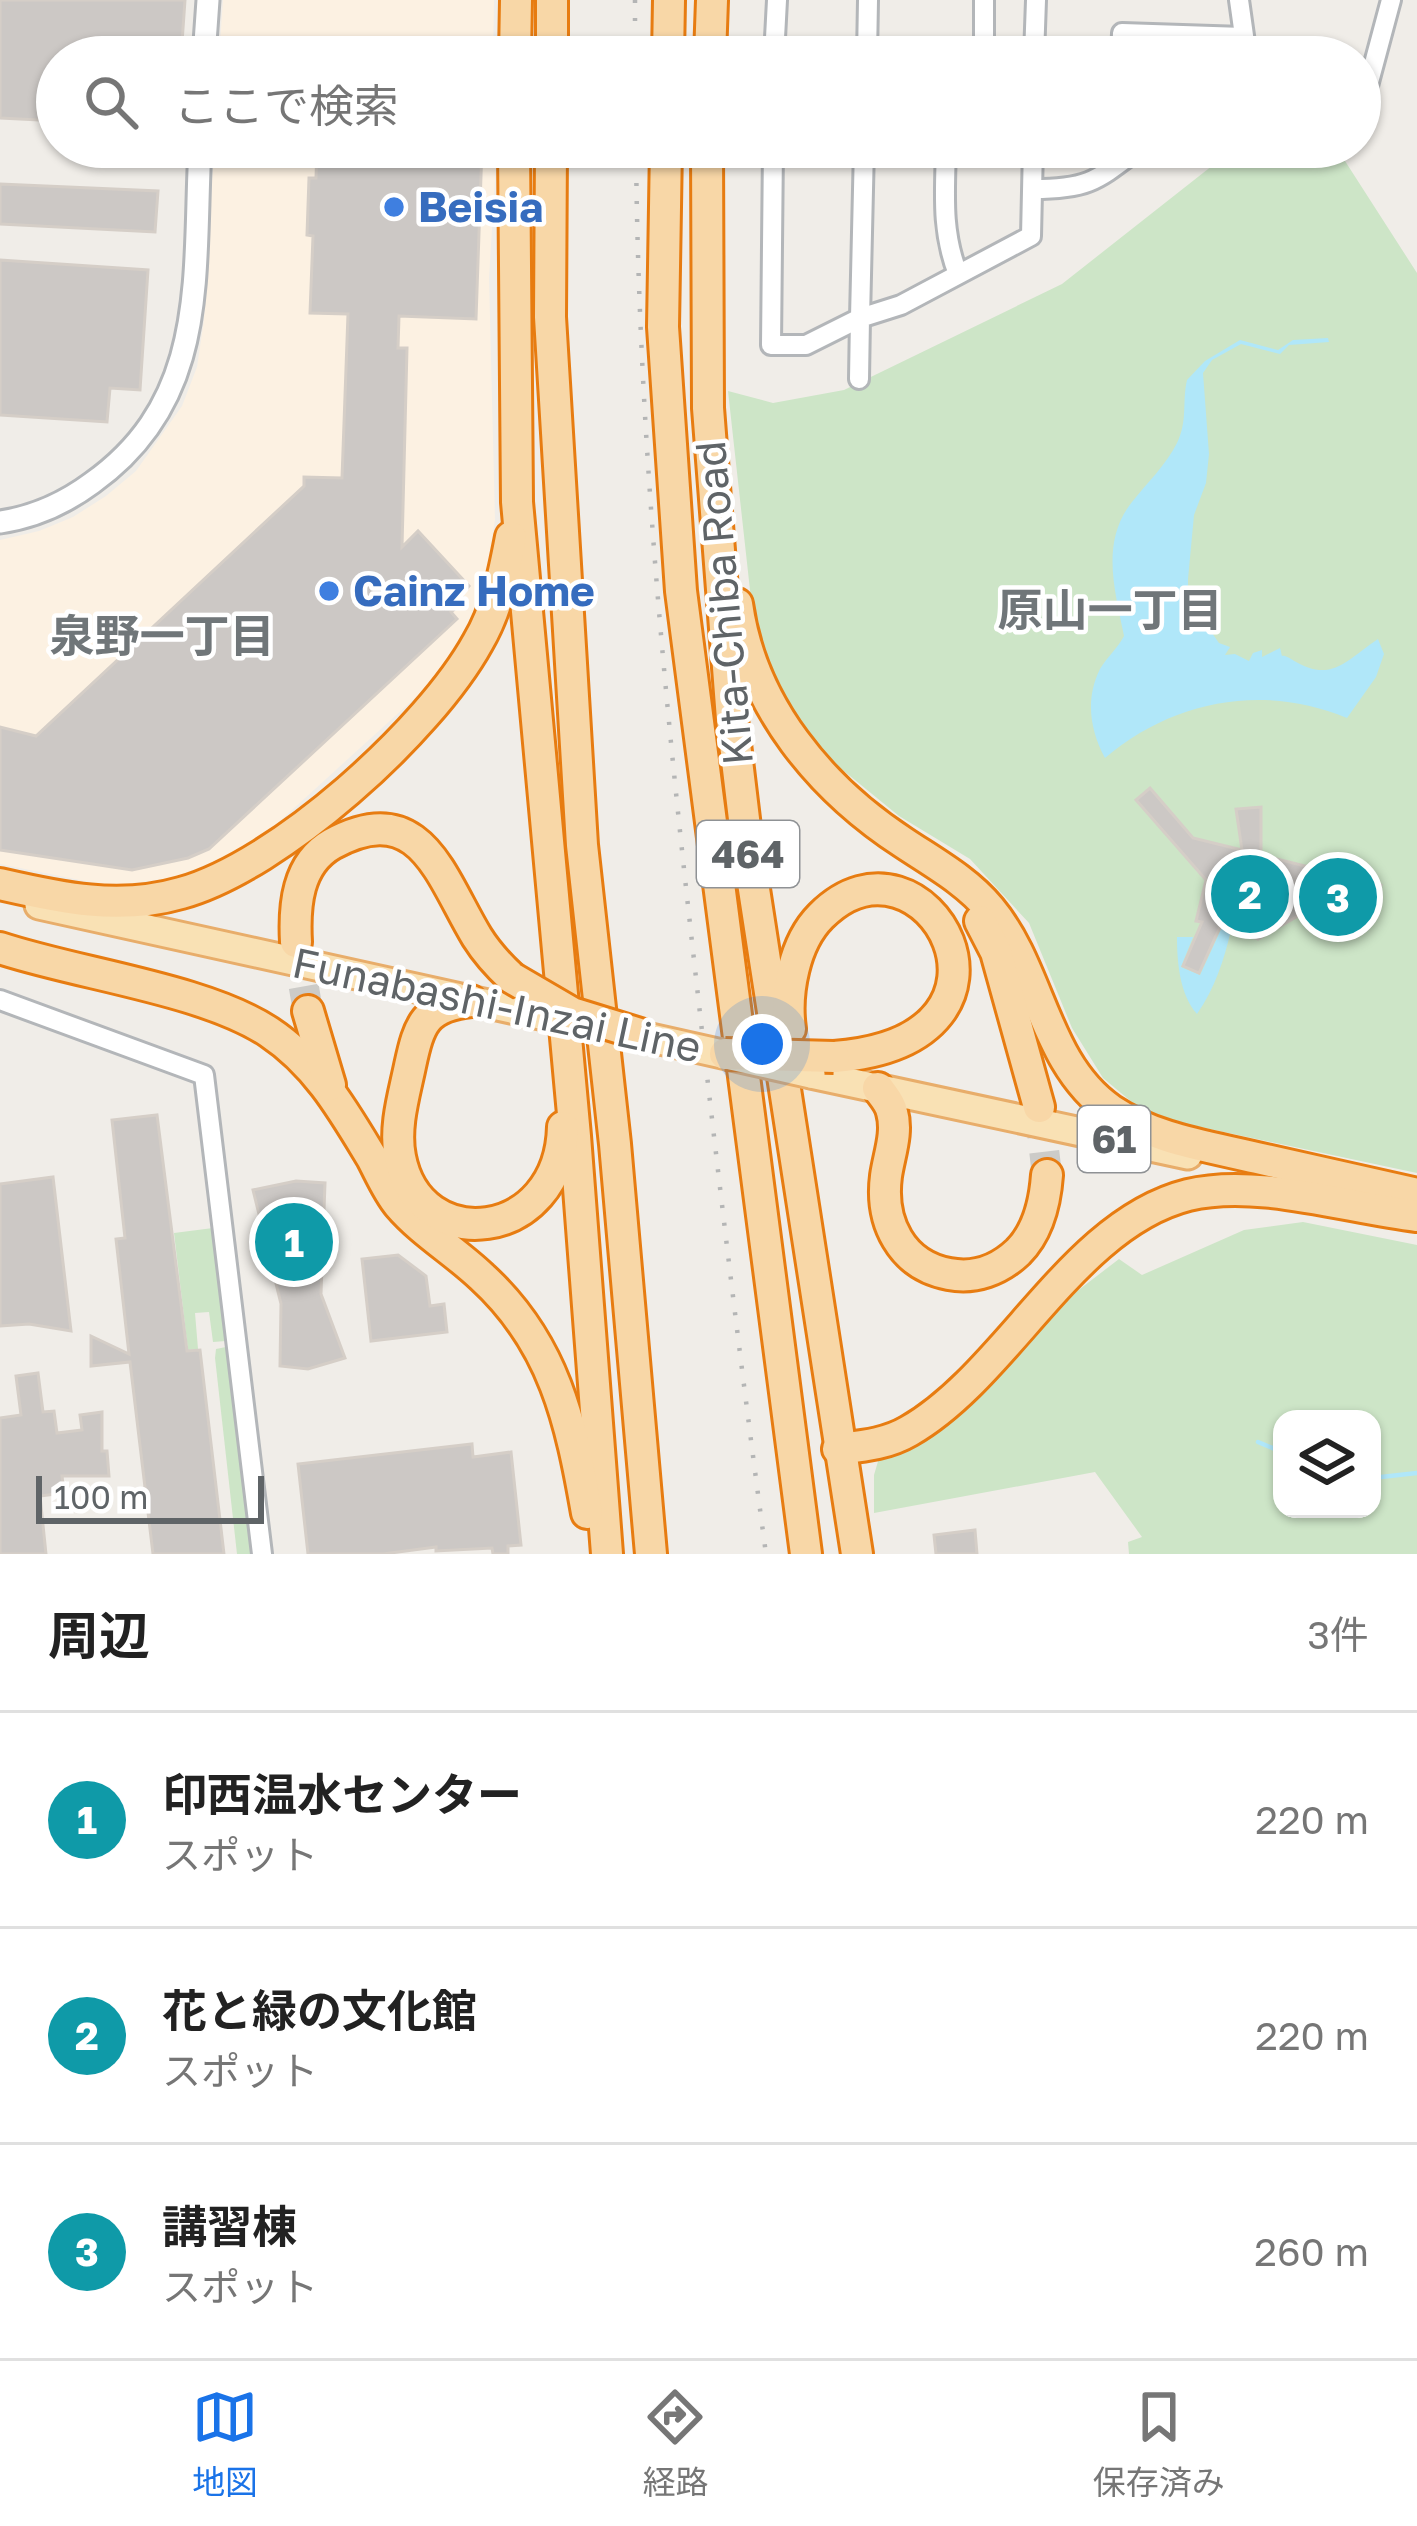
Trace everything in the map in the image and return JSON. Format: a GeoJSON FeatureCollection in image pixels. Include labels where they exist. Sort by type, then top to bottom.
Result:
{"type":"FeatureCollection","features":[{"type":"Feature","properties":{"kind":"highway"},"geometry":{"type":"LineString","coordinates":[[515,36],[516,0]]}},
{"type":"Feature","properties":{"kind":"highway"},"geometry":{"type":"LineString","coordinates":[[552,0],[552,36]]}},
{"type":"Feature","properties":{"kind":"highway"},"geometry":{"type":"LineString","coordinates":[[668,36],[669,0]]}},
{"type":"Feature","properties":{"kind":"highway"},"geometry":{"type":"LineString","coordinates":[[711,36],[712,0]]}},
{"type":"Feature","properties":{"kind":"highway"},"geometry":{"type":"LineString","coordinates":[[514,168],[517,502],[608,1554]]}},
{"type":"Feature","properties":{"kind":"highway"},"geometry":{"type":"LineString","coordinates":[[551,168],[550,317],[580,822],[615,1144],[651,1554]]}},
{"type":"Feature","properties":{"kind":"highway","name":"Kita-Chiba Road"},"geometry":{"type":"LineString","coordinates":[[666,168],[662,327],[682,590],[806,1554]]}},
{"type":"Feature","properties":{"kind":"highway","name":"Kita-Chiba Road"},"geometry":{"type":"LineString","coordinates":[[706,168],[706,336],[719,578],[747,844],[856,1554]]}},
{"type":"Feature","properties":{"kind":"highway"},"geometry":{"type":"LineString","coordinates":[[706,336],[738,612],[754,668],[784,729],[814,767],[863,814],[959,880],[989,907],[1023,958],[1063,1057],[1110,1109],[1153,1132],[1196,1144],[1417,1194]]}},
{"type":"Feature","properties":{"kind":"highway"},"geometry":{"type":"LineString","coordinates":[[0,884],[68,900],[117,904],[179,894],[256,860],[302,829],[405,734],[478,644],[496,605],[517,502]]}},
{"type":"Feature","properties":{"kind":"highway"},"geometry":{"type":"LineString","coordinates":[[296,942],[297,896],[306,871],[323,849],[350,834],[400,833],[418,842],[442,869],[474,932],[512,979],[572,1013],[644,1035]]}},
{"type":"Feature","properties":{"kind":"highway"},"geometry":{"type":"LineString","coordinates":[[471,1001],[432,1012],[417,1033],[399,1121],[399,1154],[406,1181],[426,1204],[440,1215],[485,1223],[513,1217],[534,1203],[554,1177],[563,1142],[564,1102],[547,904],[548,844]]}},
{"type":"Feature","properties":{"kind":"highway"},"geometry":{"type":"LineString","coordinates":[[904,844],[961,896],[996,952],[1040,1107]]}},
{"type":"Feature","properties":{"kind":"highway"},"geometry":{"type":"LineString","coordinates":[[725,1054],[823,1065],[905,1043],[930,1026],[946,1003],[955,959],[948,937],[933,913],[907,895],[878,889],[834,903],[812,925],[793,976],[788,1014],[825,1294],[822,1324]]}},
{"type":"Feature","properties":{"kind":"highway"},"geometry":{"type":"LineString","coordinates":[[0,948],[230,1012],[268,1031],[332,1090]]}},
{"type":"Feature","properties":{"kind":"highway"},"geometry":{"type":"LineString","coordinates":[[308,1011],[332,1090],[399,1205],[485,1279],[524,1324],[547,1360],[564,1404],[594,1554]]}},
{"type":"Feature","properties":{"kind":"highway"},"geometry":{"type":"LineString","coordinates":[[878,1088],[891,1106],[895,1128],[886,1180],[891,1229],[900,1247],[915,1260],[937,1271],[974,1275],[1010,1260],[1035,1226],[1047,1175]]}},
{"type":"Feature","properties":{"kind":"highway"},"geometry":{"type":"LineString","coordinates":[[838,1449],[882,1443],[930,1417],[1094,1251],[1128,1222],[1161,1203],[1193,1194],[1253,1192],[1417,1216]]}},
{"type":"Feature","properties":{"kind":"main road","name":"Funabashi-Inzai Line"},"geometry":{"type":"LineString","coordinates":[[0,895],[725,1054]]}},
{"type":"Feature","properties":{"kind":"main road","name":"61"},"geometry":{"type":"LineString","coordinates":[[823,1065],[878,1088],[1417,1204]]}},
{"type":"Feature","properties":{"kind":"street"},"geometry":{"type":"LineString","coordinates":[[206,36],[208,0]]}},
{"type":"Feature","properties":{"kind":"street"},"geometry":{"type":"LineString","coordinates":[[775,36],[777,0]]}},
{"type":"Feature","properties":{"kind":"street"},"geometry":{"type":"LineString","coordinates":[[867,36],[868,0]]}},
{"type":"Feature","properties":{"kind":"street"},"geometry":{"type":"LineString","coordinates":[[984,0],[984,36]]}},
{"type":"Feature","properties":{"kind":"street"},"geometry":{"type":"LineString","coordinates":[[1035,36],[1036,0]]}},
{"type":"Feature","properties":{"kind":"street"},"geometry":{"type":"LineString","coordinates":[[1239,0],[1244,36]]}},
{"type":"Feature","properties":{"kind":"street"},"geometry":{"type":"LineString","coordinates":[[1381,37],[1391,0]]}},
{"type":"Feature","properties":{"kind":"street"},"geometry":{"type":"LineString","coordinates":[[0,522],[42,512],[107,472],[135,447],[175,385],[191,318],[199,168]]}},
{"type":"Feature","properties":{"kind":"street"},"geometry":{"type":"LineString","coordinates":[[773,168],[771,345],[806,345],[860,318],[901,305],[1031,236],[1033,168]]}},
{"type":"Feature","properties":{"kind":"street"},"geometry":{"type":"LineString","coordinates":[[859,379],[864,168]]}},
{"type":"Feature","properties":{"kind":"street"},"geometry":{"type":"LineString","coordinates":[[945,168],[946,244],[958,274]]}},
{"type":"Feature","properties":{"kind":"street"},"geometry":{"type":"LineString","coordinates":[[1033,189],[1073,189],[1096,181],[1112,168]]}},
{"type":"Feature","properties":{"kind":"street"},"geometry":{"type":"LineString","coordinates":[[0,1000],[205,1075],[262,1554]]}},
{"type":"Feature","properties":{"kind":"shaded area"},"geometry":{"type":"Polygon","coordinates":[[[223,0],[494,0],[493,36],[220,36],[223,0]]]}},
{"type":"Feature","properties":{"kind":"shaded area"},"geometry":{"type":"Polygon","coordinates":[[[213,168],[496,168],[489,278],[495,520],[484,591],[451,658],[416,697],[270,830],[237,852],[173,878],[110,886],[0,864],[0,540],[73,517],[136,471],[182,406],[197,367],[213,168]]]}},
{"type":"Feature","properties":{"kind":"green space"},"geometry":{"type":"Polygon","coordinates":[[[1209,168],[1350,168],[1417,273],[1417,1173],[1186,1124],[1139,1108],[1103,1078],[1072,1028],[1029,923],[970,859],[899,816],[812,745],[785,703],[754,626],[728,391],[773,403],[844,390],[1062,284],[1209,168]]]}},
{"type":"Feature","properties":{"kind":"green space"},"geometry":{"type":"Polygon","coordinates":[[[1303,1222],[1417,1245],[1417,1554],[1129,1554],[1128,1542],[1142,1537],[1095,1472],[874,1513],[879,1458],[922,1442],[1076,1292],[1119,1259],[1142,1275],[1244,1230],[1303,1222]]]}},
{"type":"Feature","properties":{"kind":"green space"},"geometry":{"type":"Polygon","coordinates":[[[213,1228],[226,1341],[213,1342],[209,1312],[195,1313],[198,1349],[188,1350],[174,1233],[213,1228]]]}},
{"type":"Feature","properties":{"kind":"green space"},"geometry":{"type":"Polygon","coordinates":[[[226,1347],[251,1554],[237,1554],[215,1358],[216,1349],[226,1347]]]}},
{"type":"Feature","properties":{"kind":"water"},"geometry":{"type":"Polygon","coordinates":[[[1328,338],[1329,342],[1289,345],[1280,354],[1241,344],[1212,360],[1203,373],[1209,454],[1206,483],[1194,515],[1188,602],[1199,623],[1230,647],[1225,655],[1249,661],[1253,653],[1262,650],[1262,657],[1280,648],[1282,656],[1327,670],[1378,639],[1384,654],[1376,677],[1347,718],[1283,701],[1220,703],[1160,722],[1105,758],[1091,703],[1100,669],[1124,636],[1113,567],[1116,533],[1132,502],[1177,443],[1187,380],[1205,361],[1240,340],[1278,350],[1293,340],[1328,338]]]}},
{"type":"Feature","properties":{"kind":"water"},"geometry":{"type":"Polygon","coordinates":[[[1222,927],[1231,930],[1225,952],[1197,1014],[1183,988],[1177,937],[1193,937],[1181,967],[1200,975],[1222,927]]]}},
{"type":"Feature","properties":{"kind":"building"},"geometry":{"type":"Polygon","coordinates":[[[0,0],[185,0],[182,36],[36,36],[36,120],[0,118],[0,0]]]}},
{"type":"Feature","properties":{"kind":"building","name":"Cainz Home"},"geometry":{"type":"Polygon","coordinates":[[[316,168],[481,168],[476,319],[399,316],[398,348],[407,348],[402,547],[418,531],[469,586],[461,595],[465,600],[451,612],[457,619],[209,849],[132,870],[0,850],[0,727],[36,736],[304,486],[304,477],[342,478],[348,314],[310,313],[309,178],[316,178],[316,168]]]}},
{"type":"Feature","properties":{"kind":"building"},"geometry":{"type":"Polygon","coordinates":[[[0,184],[158,191],[155,232],[0,224],[0,184]]]}},
{"type":"Feature","properties":{"kind":"building"},"geometry":{"type":"Polygon","coordinates":[[[0,260],[148,270],[140,390],[110,388],[107,422],[0,415],[0,260]]]}},
{"type":"Feature","properties":{"kind":"building"},"geometry":{"type":"Polygon","coordinates":[[[1150,788],[1193,838],[1242,850],[1236,809],[1261,807],[1261,855],[1333,873],[1344,860],[1348,877],[1381,885],[1374,917],[1297,898],[1298,916],[1258,939],[1221,925],[1199,973],[1183,966],[1202,922],[1196,921],[1206,880],[1136,800],[1150,788]]]}},
{"type":"Feature","properties":{"kind":"building"},"geometry":{"type":"Polygon","coordinates":[[[157,1115],[187,1351],[200,1350],[224,1554],[153,1554],[130,1362],[91,1366],[91,1336],[129,1354],[116,1239],[125,1238],[112,1120],[157,1115]]]}},
{"type":"Feature","properties":{"kind":"building"},"geometry":{"type":"Polygon","coordinates":[[[53,1177],[71,1331],[29,1324],[0,1326],[0,1184],[53,1177]]]}},
{"type":"Feature","properties":{"kind":"building"},"geometry":{"type":"Polygon","coordinates":[[[296,1181],[325,1183],[321,1294],[345,1358],[308,1369],[280,1366],[281,1304],[253,1190],[296,1181]]]}},
{"type":"Feature","properties":{"kind":"building"},"geometry":{"type":"Polygon","coordinates":[[[398,1255],[426,1276],[430,1306],[444,1304],[447,1332],[371,1341],[362,1259],[398,1255]]]}},
{"type":"Feature","properties":{"kind":"building"},"geometry":{"type":"Polygon","coordinates":[[[38,1373],[43,1412],[54,1411],[57,1433],[82,1430],[80,1415],[102,1412],[102,1451],[107,1451],[109,1476],[62,1476],[64,1493],[40,1496],[46,1554],[0,1554],[0,1418],[21,1415],[16,1376],[38,1373]]]}},
{"type":"Feature","properties":{"kind":"building"},"geometry":{"type":"Polygon","coordinates":[[[472,1444],[473,1457],[511,1452],[521,1545],[508,1546],[508,1554],[493,1554],[492,1548],[436,1551],[436,1547],[383,1554],[308,1554],[298,1464],[472,1444]]]}},
{"type":"Feature","properties":{"kind":"building"},"geometry":{"type":"Polygon","coordinates":[[[975,1530],[977,1554],[936,1554],[934,1535],[975,1530]]]}},
{"type":"Feature","properties":{"kind":"waterway"},"geometry":{"type":"LineString","coordinates":[[1258,1442],[1273,1448]]}},
{"type":"Feature","properties":{"kind":"waterway"},"geometry":{"type":"LineString","coordinates":[[1381,1477],[1417,1473]]}},
{"type":"Feature","properties":{"kind":"tunnel"},"geometry":{"type":"LineString","coordinates":[[296,942],[308,1011]]}},
{"type":"Feature","properties":{"kind":"tunnel"},"geometry":{"type":"LineString","coordinates":[[1039,1107],[1047,1175]]}},
{"type":"Feature","properties":{"kind":"railway"},"geometry":{"type":"LineString","coordinates":[[635,0],[635,36]]}},
{"type":"Feature","properties":{"kind":"railway"},"geometry":{"type":"LineString","coordinates":[[636,168],[641,344],[661,639],[708,1088],[766,1554]]}},
{"type":"Feature","properties":{"kind":"place","name":"Beisia"},"geometry":{"type":"Point","coordinates":[394,207]}},
{"type":"Feature","properties":{"kind":"place","name":"Cainz Home"},"geometry":{"type":"Point","coordinates":[329,591]}},
{"type":"Feature","properties":{"kind":"place","name":"花と緑の文化館"},"geometry":{"type":"Point","coordinates":[1250,894]}},
{"type":"Feature","properties":{"kind":"place","name":"講習棟"},"geometry":{"type":"Point","coordinates":[1338,897]}},
{"type":"Feature","properties":{"kind":"place","name":"印西温水センター"},"geometry":{"type":"Point","coordinates":[294,1242]}},
{"type":"Feature","properties":{"kind":"district","name":"原山一丁目"},"geometry":{"type":"Point","coordinates":[1110,610]}},
{"type":"Feature","properties":{"kind":"district","name":"泉野一丁目"},"geometry":{"type":"Point","coordinates":[162,636]}}]}
